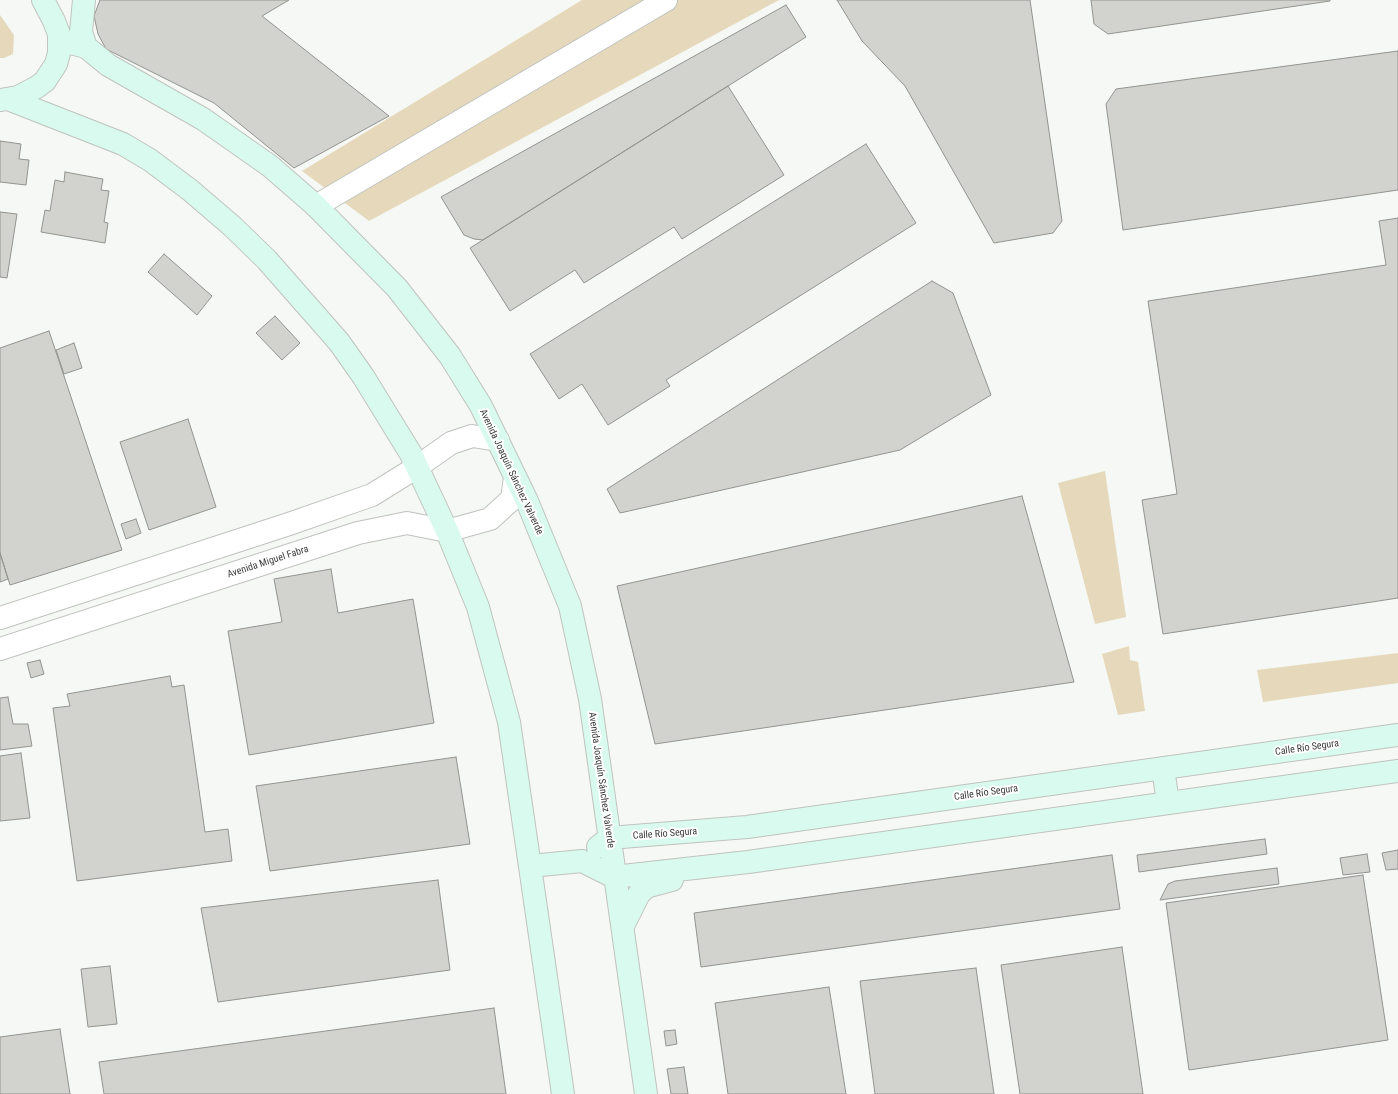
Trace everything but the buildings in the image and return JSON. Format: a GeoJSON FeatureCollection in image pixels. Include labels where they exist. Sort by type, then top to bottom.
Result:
{"type":"FeatureCollection","features":[{"type":"Feature","properties":{"kind":"main road"},"geometry":{"type":"LineString","coordinates":[[43,0],[49,9],[59,37]]}},
{"type":"Feature","properties":{"kind":"main road"},"geometry":{"type":"LineString","coordinates":[[4,99],[28,92],[45,81],[56,64],[59,37],[67,12],[75,0]]}},
{"type":"Feature","properties":{"kind":"main road"},"geometry":{"type":"LineString","coordinates":[[84,0],[82,32],[86,47]]}},
{"type":"Feature","properties":{"kind":"main road","name":"Avenida Joaquín Sánchez Valverde"},"geometry":{"type":"LineString","coordinates":[[59,37],[86,47],[108,65],[203,119],[270,166],[316,206],[397,288],[441,344],[481,406],[515,477],[570,606],[590,699],[614,877],[623,926],[646,1094]]}},
{"type":"Feature","properties":{"kind":"main road"},"geometry":{"type":"LineString","coordinates":[[4,99],[123,144],[150,160],[190,190],[232,226],[267,260],[339,342],[363,376],[411,454],[447,531],[478,607],[509,722],[563,1094]]}},
{"type":"Feature","properties":{"kind":"main road","name":"Calle Río Segura"},"geometry":{"type":"LineString","coordinates":[[610,846],[1398,735]]}},
{"type":"Feature","properties":{"kind":"main road"},"geometry":{"type":"LineString","coordinates":[[1163,768],[1168,803]]}},
{"type":"Feature","properties":{"kind":"main road"},"geometry":{"type":"LineString","coordinates":[[582,861],[614,877],[748,862],[1398,771]]}},
{"type":"Feature","properties":{"kind":"main road"},"geometry":{"type":"LineString","coordinates":[[530,866],[582,861],[610,846]]}},
{"type":"Feature","properties":{"kind":"main road"},"geometry":{"type":"LineString","coordinates":[[623,926],[638,894],[646,887],[748,862]]}},
{"type":"Feature","properties":{"kind":"street"},"geometry":{"type":"LineString","coordinates":[[316,206],[666,0]]}},
{"type":"Feature","properties":{"kind":"street"},"geometry":{"type":"LineString","coordinates":[[0,618],[290,524],[372,495],[451,443],[472,436],[498,440]]}},
{"type":"Feature","properties":{"kind":"street","name":"Avenida Miguel Fabra"},"geometry":{"type":"LineString","coordinates":[[0,649],[358,533],[407,523],[447,531],[490,519],[512,499],[515,477]]}},
{"type":"Feature","properties":{"kind":"shaded area"},"geometry":{"type":"Polygon","coordinates":[[[582,0],[779,0],[369,221],[302,171],[582,0]]]}},
{"type":"Feature","properties":{"kind":"shaded area"},"geometry":{"type":"Polygon","coordinates":[[[0,15],[14,35],[13,54],[4,58],[0,58],[0,15]]]}},
{"type":"Feature","properties":{"kind":"shaded area"},"geometry":{"type":"Polygon","coordinates":[[[1105,471],[1126,617],[1095,624],[1058,483],[1105,471]]]}},
{"type":"Feature","properties":{"kind":"shaded area"},"geometry":{"type":"Polygon","coordinates":[[[1129,646],[1130,660],[1138,662],[1145,711],[1118,715],[1102,654],[1129,646]]]}},
{"type":"Feature","properties":{"kind":"shaded area"},"geometry":{"type":"Polygon","coordinates":[[[1398,653],[1398,683],[1263,702],[1257,670],[1398,653]]]}}]}
